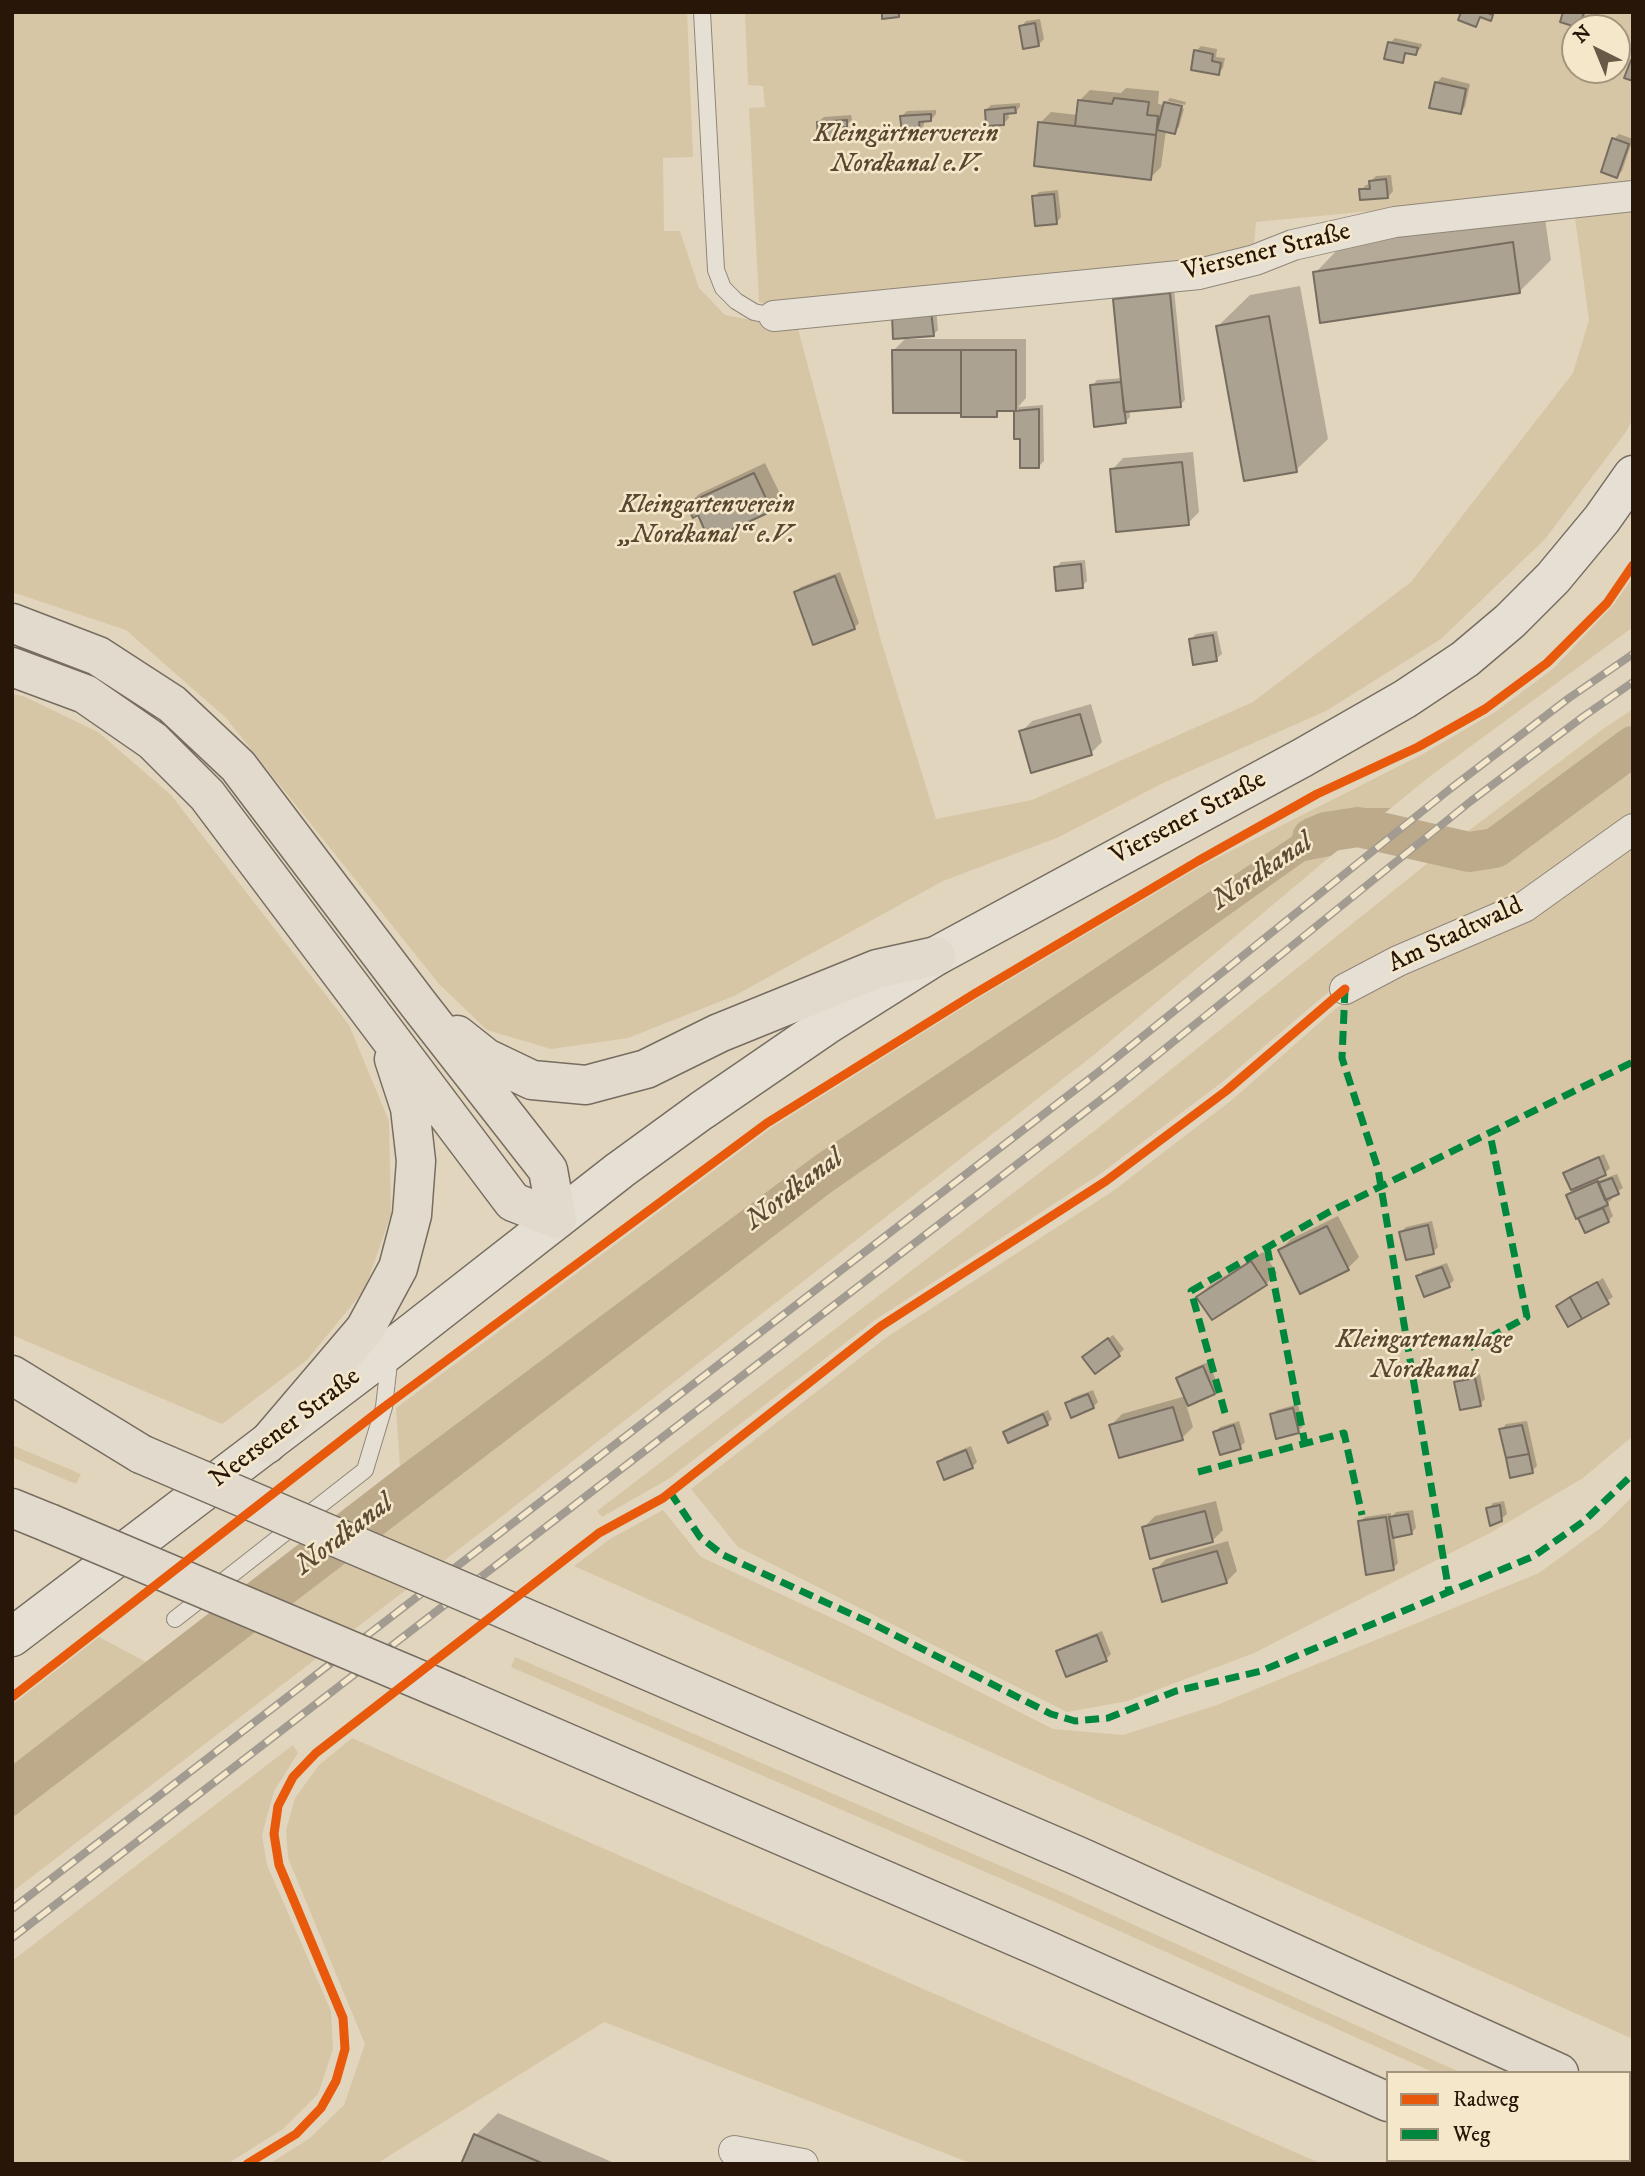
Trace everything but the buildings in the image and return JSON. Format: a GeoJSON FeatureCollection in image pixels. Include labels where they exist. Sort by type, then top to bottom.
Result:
{"type":"FeatureCollection","features":[{"type":"Feature","properties":{"kind":"highway"},"geometry":{"type":"LineString","coordinates":[[12,623],[98,656],[172,704],[238,766],[548,1170],[557,1219]]}},
{"type":"Feature","properties":{"kind":"highway"},"geometry":{"type":"LineString","coordinates":[[12,667],[85,694],[153,741],[207,795],[513,1202],[557,1219]]}},
{"type":"Feature","properties":{"kind":"highway"},"geometry":{"type":"LineString","coordinates":[[419,1005],[486,1058],[532,1080],[586,1084],[646,1069],[719,1033],[877,969],[936,956]]}},
{"type":"Feature","properties":{"kind":"highway"},"geometry":{"type":"LineString","coordinates":[[267,1444],[365,1329],[398,1268],[412,1216],[416,1161],[410,1108],[385,1031]]}},
{"type":"Feature","properties":{"kind":"highway"},"geometry":{"type":"LineString","coordinates":[[12,1375],[141,1454]]}},
{"type":"Feature","properties":{"kind":"highway"},"geometry":{"type":"LineString","coordinates":[[12,1402],[141,1454],[1078,1856],[1555,2071]]}},
{"type":"Feature","properties":{"kind":"highway"},"geometry":{"type":"LineString","coordinates":[[12,1508],[458,1696],[1055,1954],[1386,2101]]}},
{"type":"Feature","properties":{"kind":"main road","name":"Viersener Straße"},"geometry":{"type":"LineString","coordinates":[[557,1219],[701,1111],[825,1026],[936,956],[1302,758],[1405,699],[1465,659],[1510,621],[1553,578],[1602,519],[1633,475]]}},
{"type":"Feature","properties":{"kind":"main road","name":"Neersener Straße"},"geometry":{"type":"LineString","coordinates":[[12,1637],[391,1349],[557,1219]]}},
{"type":"Feature","properties":{"kind":"street","name":"Viersener Straße"},"geometry":{"type":"LineString","coordinates":[[774,316],[1199,274],[1255,260],[1293,245],[1395,222],[1633,196]]}},
{"type":"Feature","properties":{"kind":"street","name":"Am Stadtwald"},"geometry":{"type":"LineString","coordinates":[[1345,989],[1398,961],[1524,907],[1633,829]]}},
{"type":"Feature","properties":{"kind":"street"},"geometry":{"type":"LineString","coordinates":[[734,2151],[803,2164]]}},
{"type":"Feature","properties":{"kind":"lane"},"geometry":{"type":"LineString","coordinates":[[702,12],[716,270],[723,288],[736,301],[754,312],[774,316]]}},
{"type":"Feature","properties":{"kind":"lane"},"geometry":{"type":"LineString","coordinates":[[175,1619],[365,1470],[384,1406],[391,1349]]}},
{"type":"Feature","properties":{"kind":"green space","name":"Kleingartenverein „Nordkanal“ e.V."},"geometry":{"type":"Polygon","coordinates":[[[12,12],[687,12],[693,157],[663,158],[664,231],[680,231],[699,288],[725,315],[772,324],[797,325],[880,637],[936,819],[1032,800],[1253,702],[1411,582],[1573,373],[1589,320],[1575,218],[1633,205],[1633,418],[1626,432],[1545,539],[1441,639],[1326,711],[1163,783],[1059,837],[943,881],[734,996],[628,1038],[551,1049],[487,1030],[439,984],[226,718],[126,630],[12,592],[12,12]]]}},
{"type":"Feature","properties":{"kind":"green space","name":"Kleingärtnerverein Nordkanal e.V."},"geometry":{"type":"Polygon","coordinates":[[[745,12],[1633,12],[1633,186],[1256,222],[1254,247],[1195,260],[772,306],[759,302],[749,108],[765,107],[763,86],[748,85],[745,12]]]}},
{"type":"Feature","properties":{"kind":"green space"},"geometry":{"type":"Polygon","coordinates":[[[1633,577],[1633,627],[1391,808],[1351,808],[1297,833],[816,1155],[400,1466],[396,1408],[771,1128],[977,999],[1201,866],[1421,755],[1495,712],[1554,668],[1615,603],[1633,577]]]}},
{"type":"Feature","properties":{"kind":"green space"},"geometry":{"type":"Polygon","coordinates":[[[12,694],[23,696],[98,732],[171,795],[349,1025],[389,1121],[391,1214],[365,1289],[307,1360],[222,1424],[12,1335],[12,694]]]}},
{"type":"Feature","properties":{"kind":"green space"},"geometry":{"type":"Polygon","coordinates":[[[1633,709],[1633,731],[1609,746],[1505,826],[1463,835],[1603,729],[1633,709]]]}},
{"type":"Feature","properties":{"kind":"green space"},"geometry":{"type":"Polygon","coordinates":[[[1633,762],[1633,820],[1518,899],[1339,983],[1221,1083],[1100,1174],[875,1320],[670,1478],[602,1517],[597,1511],[1102,1125],[1434,858],[1475,867],[1504,859],[1633,762]]]}},
{"type":"Feature","properties":{"kind":"green space","name":"Kleingartenanlage Nordkanal"},"geometry":{"type":"Polygon","coordinates":[[[1633,841],[1633,1436],[1583,1478],[1490,1533],[1254,1653],[1128,1701],[1067,1712],[738,1547],[691,1489],[887,1337],[1113,1191],[1233,1099],[1335,1009],[1397,971],[1633,841]]]}},
{"type":"Feature","properties":{"kind":"green space"},"geometry":{"type":"Polygon","coordinates":[[[1331,856],[1095,1054],[497,1520],[12,1892],[12,1818],[833,1191],[1305,861],[1331,856]]]}},
{"type":"Feature","properties":{"kind":"green space"},"geometry":{"type":"Polygon","coordinates":[[[12,1445],[81,1474],[76,1484],[12,1457],[12,1445]]]}},
{"type":"Feature","properties":{"kind":"green space"},"geometry":{"type":"Polygon","coordinates":[[[1633,1496],[1633,2039],[574,1566],[610,1539],[663,1510],[701,1557],[851,1627],[1053,1729],[1123,1735],[1217,1705],[1539,1573],[1602,1527],[1633,1496]]]}},
{"type":"Feature","properties":{"kind":"green space"},"geometry":{"type":"Polygon","coordinates":[[[99,1637],[146,1662],[12,1765],[12,1705],[99,1637]]]}},
{"type":"Feature","properties":{"kind":"green space"},"geometry":{"type":"Polygon","coordinates":[[[515,1657],[1057,1890],[1458,2071],[1431,2071],[1055,1902],[511,1667],[515,1657]]]}},
{"type":"Feature","properties":{"kind":"green space"},"geometry":{"type":"Polygon","coordinates":[[[352,1738],[1322,2164],[973,2164],[604,2022],[376,2164],[269,2164],[310,2138],[344,2105],[365,2044],[288,1858],[286,1830],[295,1798],[319,1765],[352,1738]]]}},
{"type":"Feature","properties":{"kind":"green space"},"geometry":{"type":"Polygon","coordinates":[[[293,1745],[298,1753],[274,1791],[262,1835],[267,1865],[331,2011],[333,2049],[318,2094],[283,2129],[227,2164],[12,2164],[12,1961],[293,1745]]]}},
{"type":"Feature","properties":{"kind":"water"},"geometry":{"type":"Polygon","coordinates":[[[1351,808],[1391,808],[1331,856],[1305,861],[833,1191],[12,1818],[12,1765],[400,1466],[816,1155],[1297,833],[1351,808]]]}},
{"type":"Feature","properties":{"kind":"pier"},"geometry":{"type":"Polygon","coordinates":[[[1394,806],[1393,811],[1333,859],[1325,861],[1394,806]]]}},
{"type":"Feature","properties":{"kind":"waterway","name":"Nordkanal"},"geometry":{"type":"LineString","coordinates":[[1312,838],[1326,832],[1358,827],[1469,852],[1495,848],[1633,746]]}},
{"type":"Feature","properties":{"kind":"railway"},"geometry":{"type":"LineString","coordinates":[[12,1909],[1101,1070],[1450,789],[1569,698],[1633,654]]}},
{"type":"Feature","properties":{"kind":"railway"},"geometry":{"type":"LineString","coordinates":[[12,1938],[1120,1085],[1471,801],[1633,682]]}},
{"type":"Feature","properties":{"kind":"marked path"},"geometry":{"type":"LineString","coordinates":[[1345,989],[1342,1058],[1378,1169],[1449,1592]]}},
{"type":"Feature","properties":{"kind":"marked path"},"geometry":{"type":"LineString","coordinates":[[1225,1413],[1191,1291],[1329,1212],[1633,1062]]}},
{"type":"Feature","properties":{"kind":"marked path"},"geometry":{"type":"LineString","coordinates":[[1470,1348],[1527,1317],[1490,1134]]}},
{"type":"Feature","properties":{"kind":"marked path"},"geometry":{"type":"LineString","coordinates":[[1267,1247],[1305,1444]]}},
{"type":"Feature","properties":{"kind":"marked path"},"geometry":{"type":"LineString","coordinates":[[1198,1472],[1344,1433],[1362,1515]]}},
{"type":"Feature","properties":{"kind":"marked path"},"geometry":{"type":"LineString","coordinates":[[670,1492],[700,1537],[723,1555],[875,1625],[1051,1714],[1075,1721],[1108,1718],[1176,1691],[1261,1671],[1534,1556],[1584,1521],[1633,1474]]}},
{"type":"Feature","properties":{"kind":"cycle path"},"geometry":{"type":"LineString","coordinates":[[12,1697],[384,1407],[767,1123],[974,994],[1198,861],[1317,794],[1418,747],[1485,709],[1547,663],[1607,603],[1633,565]]}},
{"type":"Feature","properties":{"kind":"cycle path"},"geometry":{"type":"LineString","coordinates":[[247,2164],[296,2134],[321,2108],[336,2081],[345,2049],[343,2018],[279,1865],[274,1834],[278,1806],[293,1777],[316,1753],[599,1533],[663,1498],[881,1326],[1106,1181],[1226,1091],[1345,989]]}}]}
